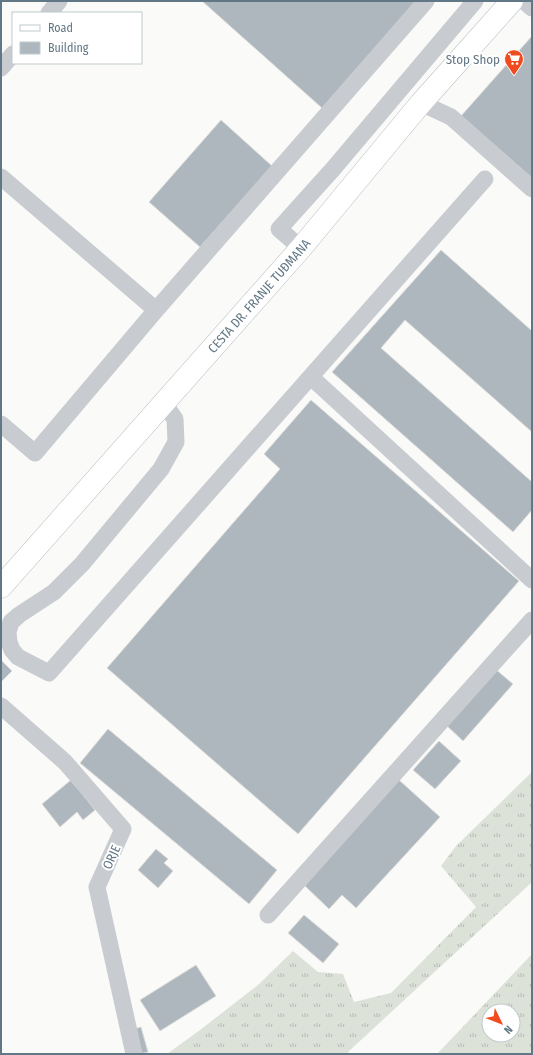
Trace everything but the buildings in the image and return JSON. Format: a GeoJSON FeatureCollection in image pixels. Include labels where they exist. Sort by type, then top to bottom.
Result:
{"type":"FeatureCollection","features":[{"type":"Feature","properties":{"kind":"main road","name":"CESTA DR. FRANJE TUĐMANA"},"geometry":{"type":"LineString","coordinates":[[1,587],[163,402],[301,248],[421,103],[512,1]]}},
{"type":"Feature","properties":{"kind":"street"},"geometry":{"type":"LineString","coordinates":[[50,12],[59,1]]}},
{"type":"Feature","properties":{"kind":"street"},"geometry":{"type":"LineString","coordinates":[[1,424],[35,453],[156,310],[426,1]]}},
{"type":"Feature","properties":{"kind":"street"},"geometry":{"type":"LineString","coordinates":[[301,248],[279,229],[333,169],[475,1]]}},
{"type":"Feature","properties":{"kind":"street"},"geometry":{"type":"LineString","coordinates":[[524,1],[532,8]]}},
{"type":"Feature","properties":{"kind":"street"},"geometry":{"type":"LineString","coordinates":[[1,68],[12,55]]}},
{"type":"Feature","properties":{"kind":"street"},"geometry":{"type":"LineString","coordinates":[[421,103],[451,117],[532,189]]}},
{"type":"Feature","properties":{"kind":"street"},"geometry":{"type":"LineString","coordinates":[[1,177],[156,310]]}},
{"type":"Feature","properties":{"kind":"street"},"geometry":{"type":"LineString","coordinates":[[163,402],[175,419],[176,442],[161,468],[82,564],[54,592],[11,622],[8,632],[12,650],[18,656],[49,673],[485,179]]}},
{"type":"Feature","properties":{"kind":"street"},"geometry":{"type":"LineString","coordinates":[[311,377],[532,580]]}},
{"type":"Feature","properties":{"kind":"street"},"geometry":{"type":"LineString","coordinates":[[268,916],[532,620]]}},
{"type":"Feature","properties":{"kind":"street","name":"ORJE"},"geometry":{"type":"LineString","coordinates":[[1,706],[65,762],[123,829],[97,887],[134,1054]]}},
{"type":"Feature","properties":{"kind":"green space"},"geometry":{"type":"Polygon","coordinates":[[[532,772],[532,882],[348,1052],[350,1054],[167,1054],[258,985],[293,951],[318,972],[343,974],[354,1002],[391,993],[476,907],[441,866],[456,846],[532,772]]]}},
{"type":"Feature","properties":{"kind":"green space"},"geometry":{"type":"Polygon","coordinates":[[[532,954],[532,1054],[437,1054],[481,1008],[481,1043],[521,1043],[521,1003],[485,1003],[532,954]]]}},
{"type":"Feature","properties":{"kind":"place","name":"Stop Shop"},"geometry":{"type":"Point","coordinates":[514,76]}}]}
